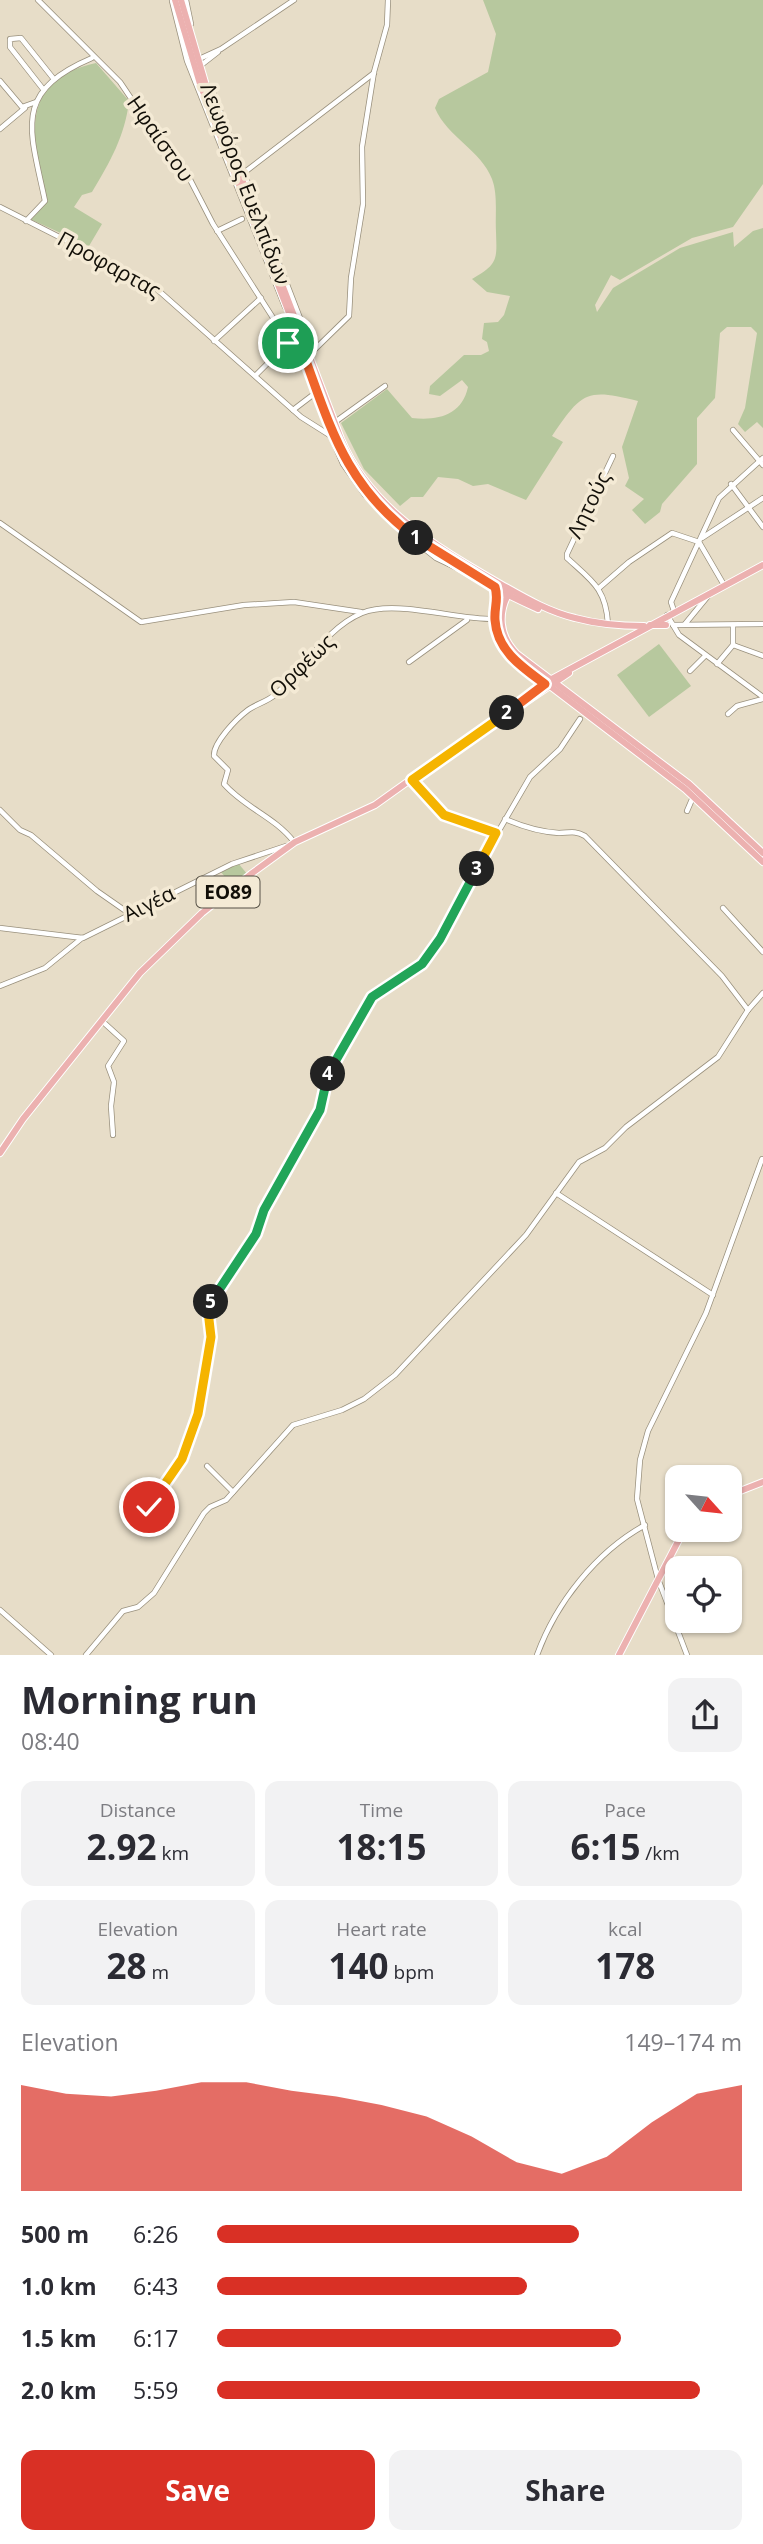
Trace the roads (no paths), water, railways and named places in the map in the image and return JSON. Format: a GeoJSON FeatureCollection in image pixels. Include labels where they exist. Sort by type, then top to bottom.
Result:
{"type":"FeatureCollection","features":[{"type":"Feature","properties":{"kind":"main road","name":"Λεωφόρος Ευελπίδων"},"geometry":{"type":"LineString","coordinates":[[174,0],[205,82],[237,185],[287,309],[297,327]]}},
{"type":"Feature","properties":{"kind":"main road","name":"Λεωφόρος Ευελπίδων"},"geometry":{"type":"LineString","coordinates":[[183,0],[205,101],[241,175],[344,463],[385,513],[461,568],[495,587],[573,618]]}},
{"type":"Feature","properties":{"kind":"main road"},"geometry":{"type":"LineString","coordinates":[[285,334],[297,327]]}},
{"type":"Feature","properties":{"kind":"main road","name":"Λεωφόρος Ευελπίδων"},"geometry":{"type":"LineString","coordinates":[[301,340],[310,354],[355,467],[384,503],[441,549],[521,601],[559,617],[608,624],[669,625]]}},
{"type":"Feature","properties":{"kind":"main road","name":"ΕΟ89"},"geometry":{"type":"LineString","coordinates":[[0,1153],[23,1119],[140,973],[179,934],[229,891],[295,842],[361,813],[579,666],[674,611],[763,565]]}},
{"type":"Feature","properties":{"kind":"main road"},"geometry":{"type":"LineString","coordinates":[[495,587],[498,600],[495,619],[499,638],[508,654],[689,784],[763,853]]}},
{"type":"Feature","properties":{"kind":"main road"},"geometry":{"type":"LineString","coordinates":[[498,600],[507,590]]}},
{"type":"Feature","properties":{"kind":"main road"},"geometry":{"type":"LineString","coordinates":[[507,590],[502,608],[503,631],[509,646],[550,684],[694,796],[763,862]]}},
{"type":"Feature","properties":{"kind":"main road"},"geometry":{"type":"LineString","coordinates":[[502,608],[509,601],[521,601]]}},
{"type":"Feature","properties":{"kind":"main road"},"geometry":{"type":"LineString","coordinates":[[742,1490],[763,1483]]}},
{"type":"Feature","properties":{"kind":"main road"},"geometry":{"type":"LineString","coordinates":[[619,1655],[678,1542]]}},
{"type":"Feature","properties":{"kind":"street","name":"Ηφαίστου"},"geometry":{"type":"LineString","coordinates":[[37,0],[120,82],[155,134],[181,164],[217,231],[285,334]]}},
{"type":"Feature","properties":{"kind":"street"},"geometry":{"type":"LineString","coordinates":[[174,0],[182,44],[205,101]]}},
{"type":"Feature","properties":{"kind":"street"},"geometry":{"type":"LineString","coordinates":[[196,64],[294,0]]}},
{"type":"Feature","properties":{"kind":"street"},"geometry":{"type":"LineString","coordinates":[[310,354],[349,316],[351,278],[363,204],[362,147],[374,72],[387,25],[388,0]]}},
{"type":"Feature","properties":{"kind":"street"},"geometry":{"type":"LineString","coordinates":[[43,89],[10,47],[10,39],[21,38],[53,78]]}},
{"type":"Feature","properties":{"kind":"street"},"geometry":{"type":"LineString","coordinates":[[26,221],[45,201],[33,144],[37,101],[53,78],[93,58]]}},
{"type":"Feature","properties":{"kind":"street"},"geometry":{"type":"LineString","coordinates":[[241,175],[374,72]]}},
{"type":"Feature","properties":{"kind":"street"},"geometry":{"type":"LineString","coordinates":[[0,80],[18,103],[26,107]]}},
{"type":"Feature","properties":{"kind":"street"},"geometry":{"type":"LineString","coordinates":[[0,129],[37,101]]}},
{"type":"Feature","properties":{"kind":"street","name":"Προφαρτας"},"geometry":{"type":"LineString","coordinates":[[0,207],[150,283],[307,423],[330,435],[335,442]]}},
{"type":"Feature","properties":{"kind":"street"},"geometry":{"type":"LineString","coordinates":[[217,231],[242,219]]}},
{"type":"Feature","properties":{"kind":"street"},"geometry":{"type":"LineString","coordinates":[[214,341],[261,298]]}},
{"type":"Feature","properties":{"kind":"street"},"geometry":{"type":"LineString","coordinates":[[285,334],[301,340]]}},
{"type":"Feature","properties":{"kind":"street"},"geometry":{"type":"LineString","coordinates":[[256,375],[288,343],[285,334]]}},
{"type":"Feature","properties":{"kind":"street"},"geometry":{"type":"LineString","coordinates":[[335,422],[385,386]]}},
{"type":"Feature","properties":{"kind":"street"},"geometry":{"type":"LineString","coordinates":[[293,410],[318,391]]}},
{"type":"Feature","properties":{"kind":"street"},"geometry":{"type":"LineString","coordinates":[[674,611],[671,601],[719,498],[731,484],[762,461],[733,430]]}},
{"type":"Feature","properties":{"kind":"street","name":"Λητούς"},"geometry":{"type":"LineString","coordinates":[[599,588],[587,573],[567,558],[567,554],[613,456]]}},
{"type":"Feature","properties":{"kind":"street"},"geometry":{"type":"LineString","coordinates":[[731,484],[763,527]]}},
{"type":"Feature","properties":{"kind":"street"},"geometry":{"type":"LineString","coordinates":[[700,540],[763,498]]}},
{"type":"Feature","properties":{"kind":"street"},"geometry":{"type":"LineString","coordinates":[[0,523],[141,622],[244,606],[294,602],[362,612],[409,609],[467,620],[495,619]]}},
{"type":"Feature","properties":{"kind":"street"},"geometry":{"type":"LineString","coordinates":[[608,624],[599,588],[665,536],[681,535],[700,540],[724,585]]}},
{"type":"Feature","properties":{"kind":"street"},"geometry":{"type":"LineString","coordinates":[[684,625],[713,591]]}},
{"type":"Feature","properties":{"kind":"street","name":"Ορφέως"},"geometry":{"type":"LineString","coordinates":[[295,842],[274,820],[238,800],[224,784],[228,770],[214,756],[214,748],[246,711],[276,694],[314,652],[362,612]]}},
{"type":"Feature","properties":{"kind":"street"},"geometry":{"type":"LineString","coordinates":[[665,617],[669,625],[705,656],[763,698]]}},
{"type":"Feature","properties":{"kind":"street"},"geometry":{"type":"LineString","coordinates":[[409,662],[467,620]]}},
{"type":"Feature","properties":{"kind":"street"},"geometry":{"type":"LineString","coordinates":[[669,625],[763,624]]}},
{"type":"Feature","properties":{"kind":"street"},"geometry":{"type":"LineString","coordinates":[[717,664],[733,645],[733,625]]}},
{"type":"Feature","properties":{"kind":"street"},"geometry":{"type":"LineString","coordinates":[[733,645],[763,656]]}},
{"type":"Feature","properties":{"kind":"street"},"geometry":{"type":"LineString","coordinates":[[690,671],[705,656]]}},
{"type":"Feature","properties":{"kind":"street"},"geometry":{"type":"LineString","coordinates":[[728,714],[737,706],[763,698]]}},
{"type":"Feature","properties":{"kind":"street"},"geometry":{"type":"LineString","coordinates":[[144,1516],[182,1459],[198,1414],[211,1337],[209,1306],[256,1234],[264,1210],[320,1110],[325,1080],[338,1053],[372,997],[416,971],[427,958],[530,777],[561,749],[580,719]]}},
{"type":"Feature","properties":{"kind":"street"},"geometry":{"type":"LineString","coordinates":[[412,780],[444,815],[496,833]]}},
{"type":"Feature","properties":{"kind":"street"},"geometry":{"type":"LineString","coordinates":[[687,811],[694,796]]}},
{"type":"Feature","properties":{"kind":"street"},"geometry":{"type":"LineString","coordinates":[[0,810],[20,830],[31,835],[97,891],[130,914]]}},
{"type":"Feature","properties":{"kind":"street"},"geometry":{"type":"LineString","coordinates":[[505,819],[524,827],[559,833],[573,830],[585,836],[722,976],[748,1010]]}},
{"type":"Feature","properties":{"kind":"street","name":"Αιγέα"},"geometry":{"type":"LineString","coordinates":[[0,986],[32,976],[83,938],[232,864],[295,842]]}},
{"type":"Feature","properties":{"kind":"street"},"geometry":{"type":"LineString","coordinates":[[723,908],[763,952]]}},
{"type":"Feature","properties":{"kind":"street"},"geometry":{"type":"LineString","coordinates":[[0,928],[83,938]]}},
{"type":"Feature","properties":{"kind":"street"},"geometry":{"type":"LineString","coordinates":[[72,937],[74,944]]}},
{"type":"Feature","properties":{"kind":"street"},"geometry":{"type":"LineString","coordinates":[[86,1655],[123,1611],[148,1601],[204,1513],[233,1492],[293,1425],[342,1410],[364,1399],[395,1374],[518,1244],[579,1162],[605,1148],[626,1127],[718,1057],[748,1010],[763,993]]}},
{"type":"Feature","properties":{"kind":"street"},"geometry":{"type":"LineString","coordinates":[[102,1021],[124,1041],[108,1066],[114,1082],[111,1106],[113,1135]]}},
{"type":"Feature","properties":{"kind":"street"},"geometry":{"type":"LineString","coordinates":[[687,1655],[658,1579],[637,1499],[643,1445],[676,1380],[713,1295],[762,1159]]}},
{"type":"Feature","properties":{"kind":"street"},"geometry":{"type":"LineString","coordinates":[[754,1181],[763,1177]]}},
{"type":"Feature","properties":{"kind":"street"},"geometry":{"type":"LineString","coordinates":[[555,1193],[713,1295]]}},
{"type":"Feature","properties":{"kind":"street"},"geometry":{"type":"LineString","coordinates":[[207,1466],[233,1492]]}},
{"type":"Feature","properties":{"kind":"street"},"geometry":{"type":"LineString","coordinates":[[535,1655],[577,1584],[613,1546],[645,1525]]}},
{"type":"Feature","properties":{"kind":"street"},"geometry":{"type":"LineString","coordinates":[[0,1610],[51,1655]]}}]}
